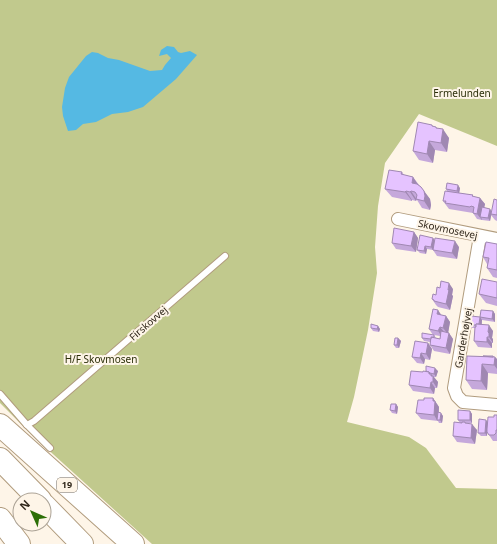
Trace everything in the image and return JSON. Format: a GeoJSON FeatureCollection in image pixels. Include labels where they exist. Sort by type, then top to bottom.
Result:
{"type":"FeatureCollection","features":[{"type":"Feature","properties":{"kind":"highway","name":"19"},"geometry":{"type":"LineString","coordinates":[[0,425],[134,544]]}},
{"type":"Feature","properties":{"kind":"highway"},"geometry":{"type":"LineString","coordinates":[[0,459],[32,492]]}},
{"type":"Feature","properties":{"kind":"highway"},"geometry":{"type":"LineString","coordinates":[[52,513],[82,544]]}},
{"type":"Feature","properties":{"kind":"highway"},"geometry":{"type":"LineString","coordinates":[[0,518],[19,544]]}},
{"type":"Feature","properties":{"kind":"street","name":"Skovmosevej"},"geometry":{"type":"LineString","coordinates":[[398,219],[497,240]]}},
{"type":"Feature","properties":{"kind":"street","name":"Garderhøjvej"},"geometry":{"type":"LineString","coordinates":[[480,236],[454,388],[457,396],[463,402],[497,405]]}},
{"type":"Feature","properties":{"kind":"lane","name":"Firskovvej"},"geometry":{"type":"LineString","coordinates":[[27,425],[34,422],[225,256]]}},
{"type":"Feature","properties":{"kind":"lane"},"geometry":{"type":"LineString","coordinates":[[0,394],[27,425],[50,448]]}},
{"type":"Feature","properties":{"kind":"green space"},"geometry":{"type":"Polygon","coordinates":[[[0,0],[497,0],[497,146],[419,114],[385,163],[378,206],[375,247],[377,273],[368,330],[354,397],[347,422],[409,437],[426,448],[456,488],[497,489],[497,544],[152,544],[32,435],[0,403],[0,0]]]}},
{"type":"Feature","properties":{"kind":"water"},"geometry":{"type":"Polygon","coordinates":[[[167,46],[174,47],[181,53],[190,51],[197,55],[176,79],[143,107],[128,112],[112,114],[96,122],[83,124],[76,130],[68,131],[63,116],[62,107],[65,88],[69,77],[86,56],[92,52],[98,53],[108,58],[119,60],[150,71],[162,70],[171,58],[167,54],[159,56],[161,50],[167,46]]]}},
{"type":"Feature","properties":{"kind":"building"},"geometry":{"type":"Polygon","coordinates":[[[418,122],[443,129],[441,143],[429,141],[427,154],[413,151],[418,122]]]}},
{"type":"Feature","properties":{"kind":"building"},"geometry":{"type":"Polygon","coordinates":[[[389,170],[402,172],[401,174],[413,177],[412,183],[417,184],[424,191],[424,201],[416,199],[417,195],[415,192],[385,189],[389,170]]]}},
{"type":"Feature","properties":{"kind":"building"},"geometry":{"type":"Polygon","coordinates":[[[447,183],[458,185],[457,191],[446,189],[447,183]]]}},
{"type":"Feature","properties":{"kind":"building"},"geometry":{"type":"Polygon","coordinates":[[[445,191],[473,195],[472,196],[480,198],[477,214],[473,213],[474,207],[445,203],[446,201],[443,201],[445,191]]]}},
{"type":"Feature","properties":{"kind":"building"},"geometry":{"type":"Polygon","coordinates":[[[494,199],[497,200],[497,215],[491,214],[494,199]]]}},
{"type":"Feature","properties":{"kind":"building"},"geometry":{"type":"Polygon","coordinates":[[[482,207],[490,209],[488,218],[480,217],[482,207]]]}},
{"type":"Feature","properties":{"kind":"building"},"geometry":{"type":"Polygon","coordinates":[[[394,228],[414,232],[411,246],[392,243],[394,228]]]}},
{"type":"Feature","properties":{"kind":"building"},"geometry":{"type":"Polygon","coordinates":[[[420,235],[433,238],[431,247],[425,246],[424,251],[417,250],[420,235]]]}},
{"type":"Feature","properties":{"kind":"building"},"geometry":{"type":"Polygon","coordinates":[[[435,238],[455,241],[452,253],[433,250],[435,238]]]}},
{"type":"Feature","properties":{"kind":"building"},"geometry":{"type":"Polygon","coordinates":[[[486,242],[497,244],[497,270],[487,268],[489,258],[483,257],[486,242]]]}},
{"type":"Feature","properties":{"kind":"building"},"geometry":{"type":"Polygon","coordinates":[[[482,279],[497,282],[497,298],[479,294],[482,279]]]}},
{"type":"Feature","properties":{"kind":"building"},"geometry":{"type":"Polygon","coordinates":[[[441,281],[449,283],[446,304],[434,301],[432,299],[433,294],[436,295],[437,287],[440,288],[441,281]]]}},
{"type":"Feature","properties":{"kind":"building"},"geometry":{"type":"Polygon","coordinates":[[[433,309],[438,310],[437,314],[446,316],[443,328],[440,327],[438,331],[429,329],[433,309]]]}},
{"type":"Feature","properties":{"kind":"building"},"geometry":{"type":"Polygon","coordinates":[[[481,310],[493,311],[492,319],[480,317],[481,310]]]}},
{"type":"Feature","properties":{"kind":"building"},"geometry":{"type":"Polygon","coordinates":[[[471,316],[480,317],[479,324],[470,325],[471,316]]]}},
{"type":"Feature","properties":{"kind":"building"},"geometry":{"type":"Polygon","coordinates":[[[371,324],[378,326],[377,329],[371,328],[371,324]]]}},
{"type":"Feature","properties":{"kind":"building"},"geometry":{"type":"Polygon","coordinates":[[[476,324],[489,325],[489,337],[487,337],[487,342],[474,341],[476,324]]]}},
{"type":"Feature","properties":{"kind":"building"},"geometry":{"type":"Polygon","coordinates":[[[441,331],[449,333],[446,348],[430,345],[431,337],[440,339],[441,331]]]}},
{"type":"Feature","properties":{"kind":"building"},"geometry":{"type":"Polygon","coordinates":[[[422,333],[434,335],[434,337],[431,337],[431,339],[422,338],[422,333]]]}},
{"type":"Feature","properties":{"kind":"building"},"geometry":{"type":"Polygon","coordinates":[[[395,338],[398,338],[397,345],[394,345],[395,338]]]}},
{"type":"Feature","properties":{"kind":"building"},"geometry":{"type":"Polygon","coordinates":[[[415,341],[428,343],[426,354],[421,353],[420,358],[412,357],[415,341]]]}},
{"type":"Feature","properties":{"kind":"building"},"geometry":{"type":"Polygon","coordinates":[[[467,356],[495,357],[494,365],[482,364],[481,381],[466,380],[467,356]]]}},
{"type":"Feature","properties":{"kind":"building"},"geometry":{"type":"Polygon","coordinates":[[[426,366],[435,368],[434,374],[426,371],[426,366]]]}},
{"type":"Feature","properties":{"kind":"building"},"geometry":{"type":"Polygon","coordinates":[[[411,371],[429,372],[431,376],[433,376],[433,382],[431,382],[430,388],[409,385],[411,371]]]}},
{"type":"Feature","properties":{"kind":"building"},"geometry":{"type":"Polygon","coordinates":[[[424,398],[433,398],[433,401],[435,401],[434,415],[416,413],[418,400],[424,400],[424,398]]]}},
{"type":"Feature","properties":{"kind":"building"},"geometry":{"type":"Polygon","coordinates":[[[391,404],[396,404],[395,411],[390,410],[391,404]]]}},
{"type":"Feature","properties":{"kind":"building"},"geometry":{"type":"Polygon","coordinates":[[[458,410],[470,411],[470,420],[458,420],[458,410]]]}},
{"type":"Feature","properties":{"kind":"building"},"geometry":{"type":"Polygon","coordinates":[[[438,412],[441,413],[440,420],[437,420],[438,412]]]}},
{"type":"Feature","properties":{"kind":"building"},"geometry":{"type":"Polygon","coordinates":[[[494,415],[497,415],[497,430],[494,435],[489,435],[487,432],[488,417],[494,417],[494,415]]]}},
{"type":"Feature","properties":{"kind":"building"},"geometry":{"type":"Polygon","coordinates":[[[479,419],[486,420],[485,433],[478,433],[479,419]]]}},
{"type":"Feature","properties":{"kind":"building"},"geometry":{"type":"Polygon","coordinates":[[[454,422],[465,422],[472,424],[471,438],[453,436],[454,422]]]}},
{"type":"Feature","properties":{"kind":"park label","name":"Ermelunden"},"geometry":{"type":"Point","coordinates":[462,93]}},
{"type":"Feature","properties":{"kind":"park label","name":"H/F Skovmosen"},"geometry":{"type":"Point","coordinates":[101,359]}}]}
